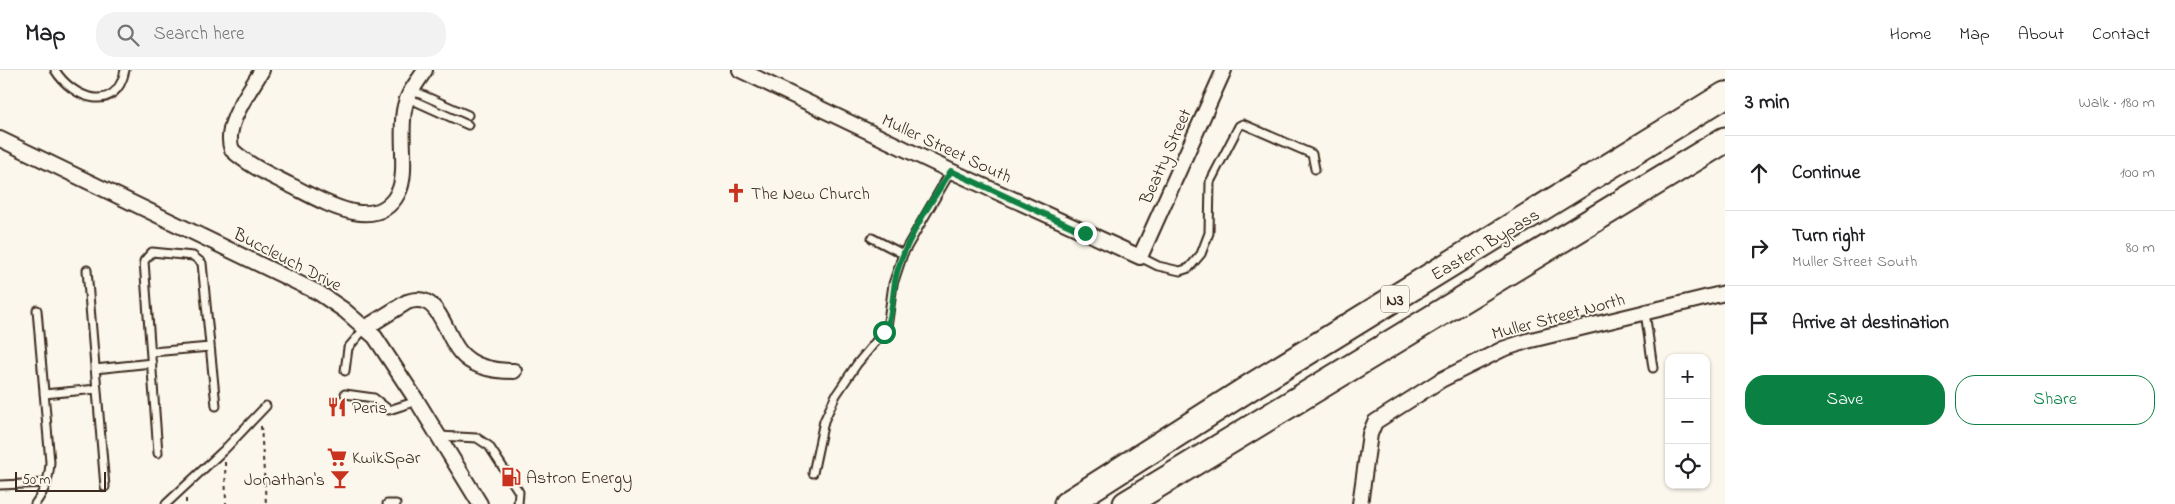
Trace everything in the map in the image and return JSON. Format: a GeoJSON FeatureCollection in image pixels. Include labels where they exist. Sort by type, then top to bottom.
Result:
{"type":"FeatureCollection","features":[{"type":"Feature","properties":{"kind":"highway","name":"Eastern Bypass"},"geometry":{"type":"LineString","coordinates":[[1067,504],[1252,386],[1725,95]]}},
{"type":"Feature","properties":{"kind":"highway","name":"Eastern Bypass"},"geometry":{"type":"LineString","coordinates":[[1126,504],[1725,140]]}},
{"type":"Feature","properties":{"kind":"street"},"geometry":{"type":"LineString","coordinates":[[262,70],[232,123],[229,139],[232,150],[267,173],[335,208],[347,212],[374,212],[386,206],[398,193],[402,172],[403,114],[409,94],[425,70]]}},
{"type":"Feature","properties":{"kind":"street","name":"Beatty Street"},"geometry":{"type":"LineString","coordinates":[[1140,257],[1224,70]]}},
{"type":"Feature","properties":{"kind":"street","name":"Muller Street South"},"geometry":{"type":"LineString","coordinates":[[752,72],[951,171],[1140,257]]}},
{"type":"Feature","properties":{"kind":"street","name":"Buccleuch Drive"},"geometry":{"type":"LineString","coordinates":[[0,139],[318,293],[344,310],[375,337],[480,504]]}},
{"type":"Feature","properties":{"kind":"street","name":"Muller Street North"},"geometry":{"type":"LineString","coordinates":[[1360,504],[1370,434],[1375,422],[1441,380],[1498,351],[1527,341],[1725,293]]}},
{"type":"Feature","properties":{"kind":"street"},"geometry":{"type":"LineString","coordinates":[[365,328],[407,302],[414,299],[426,300],[437,310],[461,353],[476,363],[494,371],[514,370]]}},
{"type":"Feature","properties":{"kind":"lane"},"geometry":{"type":"LineString","coordinates":[[55,70],[61,80],[72,90],[89,98],[96,99],[107,96],[116,89],[125,70]]}},
{"type":"Feature","properties":{"kind":"lane"},"geometry":{"type":"LineString","coordinates":[[409,94],[468,115]]}},
{"type":"Feature","properties":{"kind":"lane"},"geometry":{"type":"LineString","coordinates":[[409,94],[468,125]]}},
{"type":"Feature","properties":{"kind":"lane"},"geometry":{"type":"LineString","coordinates":[[1140,257],[1158,266],[1180,271],[1189,268],[1201,254],[1209,233],[1208,187],[1239,126],[1243,124],[1312,154],[1314,168]]}},
{"type":"Feature","properties":{"kind":"lane"},"geometry":{"type":"LineString","coordinates":[[813,473],[822,427],[836,394],[857,364],[887,328],[894,284],[903,254],[951,171]]}},
{"type":"Feature","properties":{"kind":"lane"},"geometry":{"type":"LineString","coordinates":[[872,238],[903,254]]}},
{"type":"Feature","properties":{"kind":"lane"},"geometry":{"type":"LineString","coordinates":[[158,453],[144,261],[152,252],[192,256],[202,263],[216,406]]}},
{"type":"Feature","properties":{"kind":"lane"},"geometry":{"type":"LineString","coordinates":[[87,270],[105,488]]}},
{"type":"Feature","properties":{"kind":"lane"},"geometry":{"type":"LineString","coordinates":[[35,504],[47,483],[50,462],[37,310]]}},
{"type":"Feature","properties":{"kind":"lane"},"geometry":{"type":"LineString","coordinates":[[1645,312],[1653,368]]}},
{"type":"Feature","properties":{"kind":"lane"},"geometry":{"type":"LineString","coordinates":[[345,371],[348,348],[365,328]]}},
{"type":"Feature","properties":{"kind":"lane"},"geometry":{"type":"LineString","coordinates":[[152,352],[210,347]]}},
{"type":"Feature","properties":{"kind":"lane"},"geometry":{"type":"LineString","coordinates":[[95,370],[152,363]]}},
{"type":"Feature","properties":{"kind":"lane"},"geometry":{"type":"LineString","coordinates":[[44,394],[97,389]]}},
{"type":"Feature","properties":{"kind":"lane"},"geometry":{"type":"LineString","coordinates":[[345,394],[374,398],[389,410],[417,401]]}},
{"type":"Feature","properties":{"kind":"lane"},"geometry":{"type":"LineString","coordinates":[[166,504],[225,450],[263,408]]}},
{"type":"Feature","properties":{"kind":"lane"},"geometry":{"type":"LineString","coordinates":[[439,436],[477,438],[489,446],[519,492],[518,504]]}},
{"type":"Feature","properties":{"kind":"lane"},"geometry":{"type":"LineString","coordinates":[[0,485],[47,483]]}},
{"type":"Feature","properties":{"kind":"lane"},"geometry":{"type":"LineString","coordinates":[[387,504],[396,504]]}},
{"type":"Feature","properties":{"kind":"path"},"geometry":{"type":"LineString","coordinates":[[263,408],[266,504]]}},
{"type":"Feature","properties":{"kind":"path"},"geometry":{"type":"LineString","coordinates":[[225,450],[226,504]]}},
{"type":"Feature","properties":{"kind":"place","name":"The New Church"},"geometry":{"type":"Point","coordinates":[736,193]}},
{"type":"Feature","properties":{"kind":"place","name":"Peris"},"geometry":{"type":"Point","coordinates":[337,407]}},
{"type":"Feature","properties":{"kind":"place","name":"KwikSpar"},"geometry":{"type":"Point","coordinates":[337,457]}},
{"type":"Feature","properties":{"kind":"place","name":"Astron Energy"},"geometry":{"type":"Point","coordinates":[511,477]}},
{"type":"Feature","properties":{"kind":"place","name":"Jonathan's"},"geometry":{"type":"Point","coordinates":[340,479]}},
{"type":"Feature","properties":{"kind":"route"},"geometry":{"type":"LineString","coordinates":[[884,332],[889,323],[894,284],[903,254],[951,171],[1085,233]]}}]}
